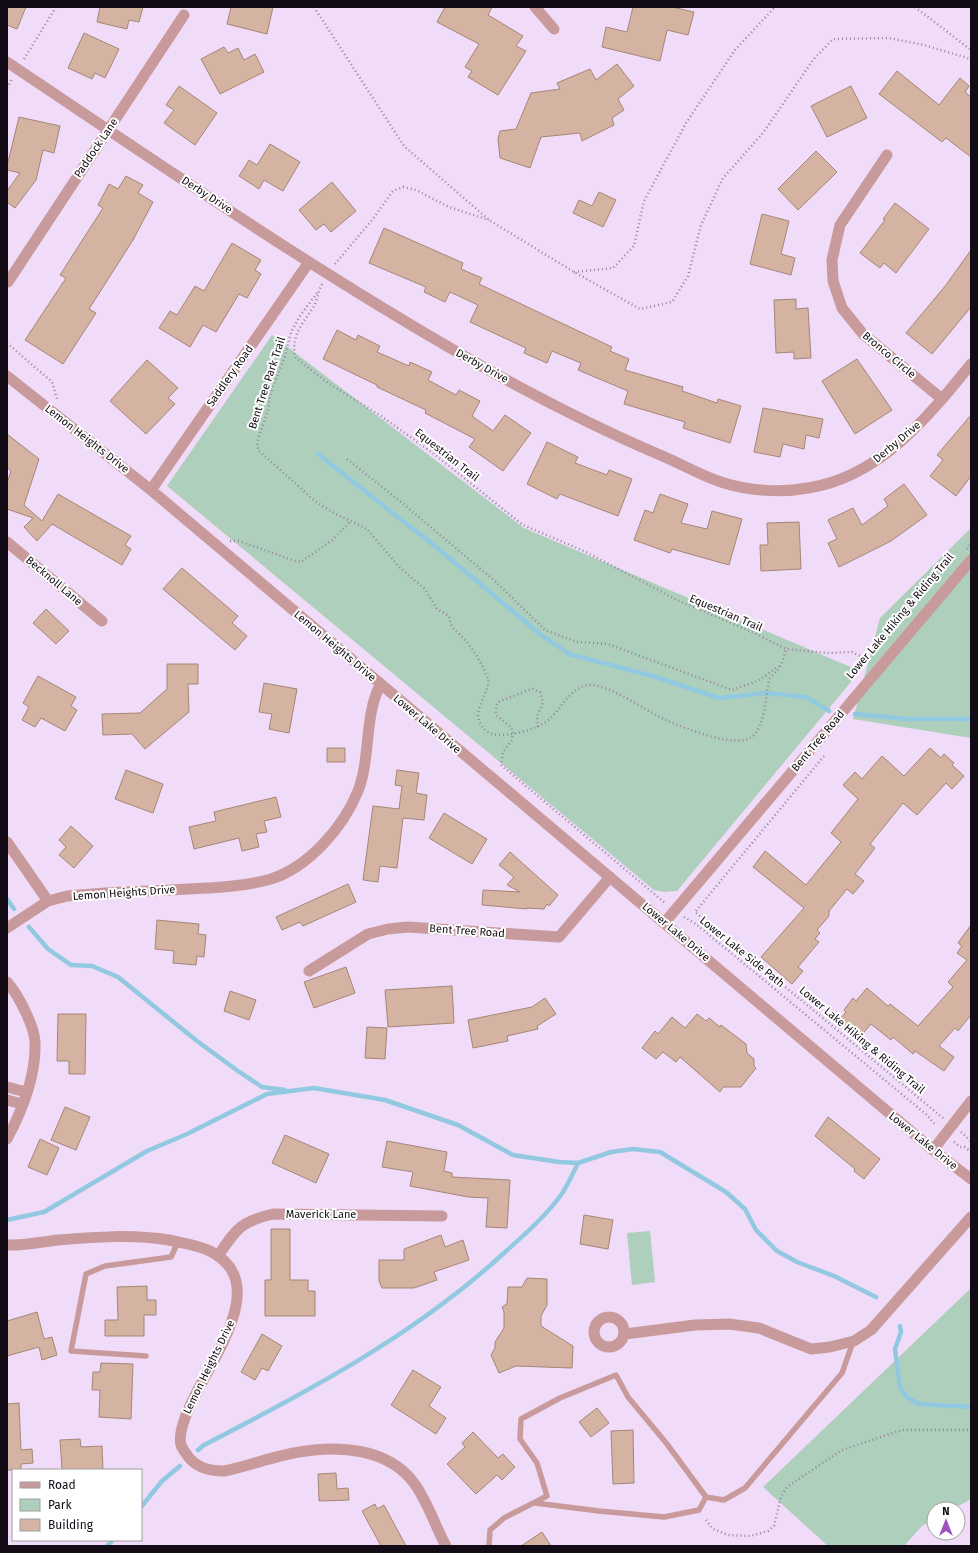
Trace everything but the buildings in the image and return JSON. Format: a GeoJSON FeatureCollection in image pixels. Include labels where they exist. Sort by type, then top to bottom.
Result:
{"type":"FeatureCollection","features":[{"type":"Feature","properties":{"kind":"street"},"geometry":{"type":"LineString","coordinates":[[535,7],[554,29]]}},
{"type":"Feature","properties":{"kind":"street","name":"Paddock Lane"},"geometry":{"type":"LineString","coordinates":[[8,282],[184,15]]}},
{"type":"Feature","properties":{"kind":"street","name":"Derby Drive"},"geometry":{"type":"LineString","coordinates":[[7,62],[309,262],[425,334],[532,394],[649,451],[722,482],[749,489],[778,490],[808,488],[832,482],[858,471],[882,458],[915,428],[942,399],[971,364]]}},
{"type":"Feature","properties":{"kind":"street","name":"Bronco Circle"},"geometry":{"type":"LineString","coordinates":[[887,155],[840,225],[835,241],[832,260],[833,281],[842,308],[863,334],[942,399]]}},
{"type":"Feature","properties":{"kind":"street","name":"Saddlery Road"},"geometry":{"type":"LineString","coordinates":[[151,490],[309,262]]}},
{"type":"Feature","properties":{"kind":"street","name":"Lemon Heights Drive"},"geometry":{"type":"LineString","coordinates":[[7,376],[151,490],[380,685],[372,705],[367,749],[359,789],[349,811],[323,845],[290,870],[273,878],[236,886],[67,896],[48,901],[7,928]]}},
{"type":"Feature","properties":{"kind":"street","name":"Becknoll Lane"},"geometry":{"type":"LineString","coordinates":[[7,542],[102,621]]}},
{"type":"Feature","properties":{"kind":"street","name":"Bent Tree Road"},"geometry":{"type":"LineString","coordinates":[[665,922],[971,560]]}},
{"type":"Feature","properties":{"kind":"street","name":"Lower Lake Drive"},"geometry":{"type":"LineString","coordinates":[[380,685],[610,878],[665,922],[933,1150],[971,1178]]}},
{"type":"Feature","properties":{"kind":"street"},"geometry":{"type":"LineString","coordinates":[[7,842],[48,901]]}},
{"type":"Feature","properties":{"kind":"street","name":"Bent Tree Road"},"geometry":{"type":"LineString","coordinates":[[309,971],[368,934],[388,929],[408,927],[559,937],[610,878]]}},
{"type":"Feature","properties":{"kind":"street"},"geometry":{"type":"LineString","coordinates":[[7,982],[12,988],[27,1017],[35,1042],[33,1071],[22,1104],[7,1139]]}},
{"type":"Feature","properties":{"kind":"street"},"geometry":{"type":"LineString","coordinates":[[7,1087],[26,1092]]}},
{"type":"Feature","properties":{"kind":"street"},"geometry":{"type":"LineString","coordinates":[[7,1100],[22,1104]]}},
{"type":"Feature","properties":{"kind":"street"},"geometry":{"type":"LineString","coordinates":[[933,1150],[971,1101]]}},
{"type":"Feature","properties":{"kind":"street","name":"Maverick Lane"},"geometry":{"type":"LineString","coordinates":[[218,1256],[239,1226],[252,1219],[273,1214],[442,1216]]}},
{"type":"Feature","properties":{"kind":"street"},"geometry":{"type":"LineString","coordinates":[[625,1334],[695,1325],[729,1324],[758,1328],[810,1349],[830,1347],[854,1341],[871,1330],[971,1218]]}},
{"type":"Feature","properties":{"kind":"street","name":"Lemon Heights Drive"},"geometry":{"type":"LineString","coordinates":[[7,1245],[120,1236],[151,1237],[202,1248],[218,1256],[229,1266],[236,1280],[238,1293],[237,1307],[221,1346],[188,1406],[182,1428],[180,1444],[191,1461],[213,1470],[224,1470],[298,1452],[319,1450],[362,1452],[384,1458],[394,1464],[414,1483],[446,1546]]}},
{"type":"Feature","properties":{"kind":"lane"},"geometry":{"type":"LineString","coordinates":[[146,1356],[71,1351],[86,1274],[105,1266],[171,1257],[178,1242]]}},
{"type":"Feature","properties":{"kind":"lane"},"geometry":{"type":"LineString","coordinates":[[489,1546],[490,1530],[504,1518],[547,1496],[537,1464],[520,1440],[521,1419],[560,1398],[616,1375],[628,1397],[667,1444],[706,1497],[724,1500],[745,1488],[842,1373],[854,1341]]}},
{"type":"Feature","properties":{"kind":"lane"},"geometry":{"type":"LineString","coordinates":[[535,1503],[599,1512],[664,1517],[699,1510],[706,1497]]}},
{"type":"Feature","properties":{"kind":"path"},"geometry":{"type":"LineString","coordinates":[[7,88],[56,7]]}},
{"type":"Feature","properties":{"kind":"path"},"geometry":{"type":"LineString","coordinates":[[314,7],[404,146],[489,220],[574,272],[640,309],[672,302],[688,276],[701,225],[723,178],[763,133],[813,60],[833,39],[889,38],[924,45],[971,59]]}},
{"type":"Feature","properties":{"kind":"path"},"geometry":{"type":"LineString","coordinates":[[574,272],[613,268],[634,246],[644,201],[686,123],[735,50],[775,7]]}},
{"type":"Feature","properties":{"kind":"path"},"geometry":{"type":"LineString","coordinates":[[915,7],[971,50]]}},
{"type":"Feature","properties":{"kind":"path","name":"Equestrian Trail"},"geometry":{"type":"LineString","coordinates":[[489,220],[449,207],[416,190],[404,187],[393,191],[368,225],[327,273],[313,308],[297,332],[293,347],[295,357],[328,383],[381,416],[434,454],[522,525],[584,551],[676,600],[752,632],[786,650],[828,653],[852,652],[872,662]]}},
{"type":"Feature","properties":{"kind":"path","name":"Bent Tree Park Trail"},"geometry":{"type":"LineString","coordinates":[[319,291],[300,316],[291,332],[285,356],[271,392],[268,410],[256,442],[258,450],[264,457],[315,501],[332,512],[367,528],[400,568],[425,589],[437,609],[449,616],[452,628],[466,641],[488,681],[488,689],[479,705],[478,717],[488,732],[496,734],[513,733],[538,726],[557,712],[580,688],[592,685],[609,690],[668,721],[718,738],[735,742],[747,741],[753,736],[761,722],[769,679],[780,666],[786,650]]}},
{"type":"Feature","properties":{"kind":"path"},"geometry":{"type":"LineString","coordinates":[[7,343],[52,382],[64,421]]}},
{"type":"Feature","properties":{"kind":"path"},"geometry":{"type":"LineString","coordinates":[[347,460],[401,502],[496,582],[545,630],[577,642],[608,644],[732,690],[758,681],[780,666]]}},
{"type":"Feature","properties":{"kind":"path"},"geometry":{"type":"LineString","coordinates":[[211,540],[239,541],[295,562],[301,562],[332,540],[351,521]]}},
{"type":"Feature","properties":{"kind":"path","name":"Lower Lake Hiking & Riding Trail"},"geometry":{"type":"LineString","coordinates":[[966,549],[971,544]]}},
{"type":"Feature","properties":{"kind":"path","name":"Lower Lake Hiking & Riding Trail"},"geometry":{"type":"LineString","coordinates":[[867,668],[872,662]]}},
{"type":"Feature","properties":{"kind":"path"},"geometry":{"type":"LineString","coordinates":[[513,733],[511,727],[496,715],[496,706],[502,700],[533,689],[540,692],[543,700],[537,716],[538,726]]}},
{"type":"Feature","properties":{"kind":"path","name":"Lower Lake Side Path"},"geometry":{"type":"LineString","coordinates":[[513,733],[512,740],[504,752],[501,765],[675,910],[696,924],[927,1115],[949,1130],[960,1147],[965,1147],[971,1152]]}},
{"type":"Feature","properties":{"kind":"path","name":"Lower Lake Hiking & Riding Trail"},"geometry":{"type":"LineString","coordinates":[[828,750],[695,912],[949,1130],[971,1141]]}},
{"type":"Feature","properties":{"kind":"path"},"geometry":{"type":"LineString","coordinates":[[706,1520],[713,1529],[728,1535],[750,1536],[768,1531],[774,1526],[781,1497],[787,1487],[842,1450],[902,1430],[971,1430]]}},
{"type":"Feature","properties":{"kind":"green space"},"geometry":{"type":"Polygon","coordinates":[[[272,335],[524,528],[860,671],[677,891],[664,892],[654,890],[167,486],[272,335]]]}},
{"type":"Feature","properties":{"kind":"green space"},"geometry":{"type":"Polygon","coordinates":[[[971,528],[971,738],[853,719],[880,618],[971,528]]]}},
{"type":"Feature","properties":{"kind":"green space"},"geometry":{"type":"Polygon","coordinates":[[[650,1231],[655,1282],[632,1285],[627,1233],[650,1231]]]}},
{"type":"Feature","properties":{"kind":"green space"},"geometry":{"type":"Polygon","coordinates":[[[971,1288],[971,1499],[966,1502],[926,1501],[926,1524],[922,1526],[904,1546],[828,1546],[763,1487],[971,1288]]]}},
{"type":"Feature","properties":{"kind":"waterway"},"geometry":{"type":"LineString","coordinates":[[318,454],[441,551],[541,635],[569,654],[656,677],[719,698],[767,693],[806,697],[829,711]]}},
{"type":"Feature","properties":{"kind":"waterway"},"geometry":{"type":"LineString","coordinates":[[855,714],[907,719],[971,719]]}},
{"type":"Feature","properties":{"kind":"waterway"},"geometry":{"type":"LineString","coordinates":[[7,899],[14,909]]}},
{"type":"Feature","properties":{"kind":"waterway"},"geometry":{"type":"LineString","coordinates":[[29,927],[48,949],[71,965],[92,966],[118,977],[197,1041],[262,1087],[285,1090]]}},
{"type":"Feature","properties":{"kind":"waterway"},"geometry":{"type":"LineString","coordinates":[[7,1220],[44,1212],[147,1151],[187,1134],[267,1094],[314,1088],[385,1100],[458,1125],[513,1155],[559,1162],[578,1163],[611,1152],[633,1149],[660,1152],[726,1192],[745,1209],[756,1230],[777,1251],[797,1262],[834,1276],[876,1297]]}},
{"type":"Feature","properties":{"kind":"waterway"},"geometry":{"type":"LineString","coordinates":[[198,1450],[204,1445],[322,1382],[398,1335],[435,1310],[470,1282],[541,1218],[561,1195],[578,1163]]}},
{"type":"Feature","properties":{"kind":"waterway"},"geometry":{"type":"LineString","coordinates":[[900,1326],[901,1332],[895,1349],[900,1388],[907,1397],[919,1404],[971,1407]]}},
{"type":"Feature","properties":{"kind":"waterway"},"geometry":{"type":"LineString","coordinates":[[142,1506],[162,1481],[180,1466]]}},
{"type":"Feature","properties":{"kind":"waterway"},"geometry":{"type":"LineString","coordinates":[[107,1546],[112,1541]]}}]}
